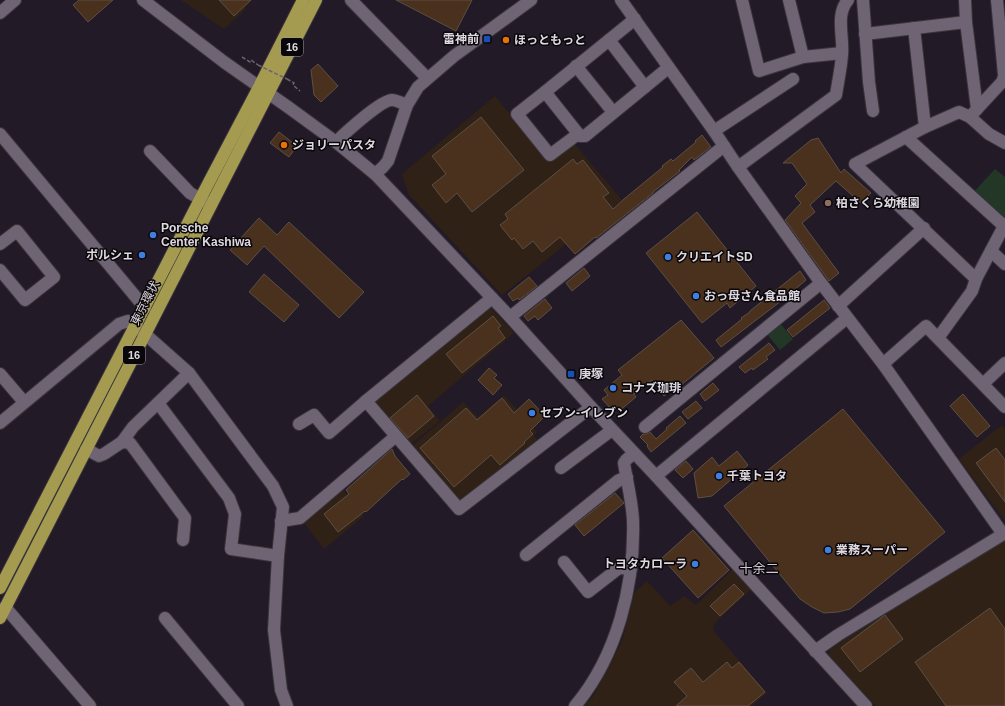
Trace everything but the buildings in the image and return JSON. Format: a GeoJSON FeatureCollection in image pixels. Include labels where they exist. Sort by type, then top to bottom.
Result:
{"type":"FeatureCollection","features":[{"type":"Feature","properties":{"kind":"highway","name":"東京環状"},"geometry":{"type":"LineString","coordinates":[[3,613],[211,205],[264,90],[303,0]]}},
{"type":"Feature","properties":{"kind":"highway","name":"東京環状"},"geometry":{"type":"LineString","coordinates":[[0,588],[200,199],[316,0]]}},
{"type":"Feature","properties":{"kind":"street"},"geometry":{"type":"LineString","coordinates":[[0,13],[15,0]]}},
{"type":"Feature","properties":{"kind":"street"},"geometry":{"type":"LineString","coordinates":[[144,0],[205,48],[336,142],[375,174],[510,317],[866,706]]}},
{"type":"Feature","properties":{"kind":"street"},"geometry":{"type":"LineString","coordinates":[[351,0],[426,78]]}},
{"type":"Feature","properties":{"kind":"street"},"geometry":{"type":"LineString","coordinates":[[375,174],[388,161],[408,105],[418,87],[426,78],[531,0]]}},
{"type":"Feature","properties":{"kind":"street"},"geometry":{"type":"LineString","coordinates":[[742,0],[759,71],[803,57],[842,53]]}},
{"type":"Feature","properties":{"kind":"street"},"geometry":{"type":"LineString","coordinates":[[790,0],[803,57]]}},
{"type":"Feature","properties":{"kind":"street"},"geometry":{"type":"LineString","coordinates":[[863,0],[869,82],[873,111]]}},
{"type":"Feature","properties":{"kind":"street"},"geometry":{"type":"LineString","coordinates":[[965,0],[973,113],[989,134],[1005,143]]}},
{"type":"Feature","properties":{"kind":"street"},"geometry":{"type":"LineString","coordinates":[[624,1],[668,68],[738,167],[838,306],[867,340],[1004,534],[823,644],[815,651]]}},
{"type":"Feature","properties":{"kind":"street"},"geometry":{"type":"LineString","coordinates":[[738,167],[836,95],[842,53],[840,34],[843,2]]}},
{"type":"Feature","properties":{"kind":"street"},"geometry":{"type":"LineString","coordinates":[[973,113],[1004,79],[1000,4]]}},
{"type":"Feature","properties":{"kind":"street"},"geometry":{"type":"LineString","coordinates":[[578,134],[550,155],[517,114],[635,19]]}},
{"type":"Feature","properties":{"kind":"street"},"geometry":{"type":"LineString","coordinates":[[865,34],[966,22]]}},
{"type":"Feature","properties":{"kind":"street"},"geometry":{"type":"LineString","coordinates":[[914,28],[925,127]]}},
{"type":"Feature","properties":{"kind":"street"},"geometry":{"type":"LineString","coordinates":[[609,40],[645,87]]}},
{"type":"Feature","properties":{"kind":"street"},"geometry":{"type":"LineString","coordinates":[[576,66],[613,112]]}},
{"type":"Feature","properties":{"kind":"street"},"geometry":{"type":"LineString","coordinates":[[545,92],[578,134],[580,136],[585,136],[668,68]]}},
{"type":"Feature","properties":{"kind":"street"},"geometry":{"type":"LineString","coordinates":[[714,131],[793,79]]}},
{"type":"Feature","properties":{"kind":"street"},"geometry":{"type":"LineString","coordinates":[[336,142],[351,127],[385,102],[392,100],[408,105]]}},
{"type":"Feature","properties":{"kind":"street"},"geometry":{"type":"LineString","coordinates":[[973,113],[959,112],[925,127],[855,164],[976,278]]}},
{"type":"Feature","properties":{"kind":"street"},"geometry":{"type":"LineString","coordinates":[[0,134],[144,308]]}},
{"type":"Feature","properties":{"kind":"street"},"geometry":{"type":"LineString","coordinates":[[906,137],[1004,225],[976,278],[972,292],[938,338]]}},
{"type":"Feature","properties":{"kind":"street"},"geometry":{"type":"LineString","coordinates":[[510,317],[724,146]]}},
{"type":"Feature","properties":{"kind":"street"},"geometry":{"type":"LineString","coordinates":[[150,151],[190,193],[211,205]]}},
{"type":"Feature","properties":{"kind":"street"},"geometry":{"type":"LineString","coordinates":[[838,306],[924,228]]}},
{"type":"Feature","properties":{"kind":"street"},"geometry":{"type":"LineString","coordinates":[[0,244],[16,231],[54,277],[25,300],[0,270]]}},
{"type":"Feature","properties":{"kind":"street"},"geometry":{"type":"LineString","coordinates":[[991,251],[1005,264]]}},
{"type":"Feature","properties":{"kind":"street"},"geometry":{"type":"LineString","coordinates":[[645,427],[821,283]]}},
{"type":"Feature","properties":{"kind":"street"},"geometry":{"type":"LineString","coordinates":[[299,424],[314,415],[329,433],[492,298]]}},
{"type":"Feature","properties":{"kind":"street"},"geometry":{"type":"LineString","coordinates":[[0,422],[119,324],[128,321],[136,326],[189,373],[273,486],[283,508],[278,556],[274,630],[281,690],[287,706]]}},
{"type":"Feature","properties":{"kind":"street"},"geometry":{"type":"LineString","coordinates":[[656,476],[852,321]]}},
{"type":"Feature","properties":{"kind":"street"},"geometry":{"type":"LineString","coordinates":[[883,364],[926,326],[1005,406]]}},
{"type":"Feature","properties":{"kind":"street"},"geometry":{"type":"LineString","coordinates":[[983,384],[1005,363]]}},
{"type":"Feature","properties":{"kind":"street"},"geometry":{"type":"LineString","coordinates":[[86,449],[99,456],[122,442],[133,427],[189,373]]}},
{"type":"Feature","properties":{"kind":"street"},"geometry":{"type":"LineString","coordinates":[[0,374],[24,402]]}},
{"type":"Feature","properties":{"kind":"street"},"geometry":{"type":"LineString","coordinates":[[366,401],[459,509],[591,407]]}},
{"type":"Feature","properties":{"kind":"street"},"geometry":{"type":"LineString","coordinates":[[158,403],[229,498],[235,514],[231,549],[278,556]]}},
{"type":"Feature","properties":{"kind":"street"},"geometry":{"type":"LineString","coordinates":[[561,468],[612,430]]}},
{"type":"Feature","properties":{"kind":"street"},"geometry":{"type":"LineString","coordinates":[[281,521],[300,518],[396,436]]}},
{"type":"Feature","properties":{"kind":"street"},"geometry":{"type":"LineString","coordinates":[[122,442],[130,443],[185,518],[183,540]]}},
{"type":"Feature","properties":{"kind":"street"},"geometry":{"type":"LineString","coordinates":[[575,706],[592,683],[612,644],[627,595],[631,569],[633,520],[624,463],[634,453]]}},
{"type":"Feature","properties":{"kind":"street"},"geometry":{"type":"LineString","coordinates":[[526,555],[619,480],[627,478]]}},
{"type":"Feature","properties":{"kind":"street"},"geometry":{"type":"LineString","coordinates":[[564,562],[588,592],[619,568],[631,569]]}},
{"type":"Feature","properties":{"kind":"street"},"geometry":{"type":"LineString","coordinates":[[3,613],[90,706]]}},
{"type":"Feature","properties":{"kind":"street"},"geometry":{"type":"LineString","coordinates":[[165,618],[238,706]]}},
{"type":"Feature","properties":{"kind":"path"},"geometry":{"type":"LineString","coordinates":[[242,57],[288,79],[294,83],[293,85],[300,91]]}},
{"type":"Feature","properties":{"kind":"shaded area"},"geometry":{"type":"Polygon","coordinates":[[[181,0],[252,0],[244,8],[246,9],[224,29],[181,0]]]}},
{"type":"Feature","properties":{"kind":"shaded area"},"geometry":{"type":"Polygon","coordinates":[[[495,96],[550,162],[574,143],[622,200],[502,295],[409,195],[402,174],[495,96]]]}},
{"type":"Feature","properties":{"kind":"shaded area"},"geometry":{"type":"Polygon","coordinates":[[[489,306],[514,333],[428,406],[440,421],[408,446],[373,401],[489,306]]]}},
{"type":"Feature","properties":{"kind":"shaded area"},"geometry":{"type":"Polygon","coordinates":[[[504,395],[537,432],[534,436],[537,440],[461,502],[455,500],[410,448],[463,402],[478,417],[504,395]]]}},
{"type":"Feature","properties":{"kind":"shaded area"},"geometry":{"type":"Polygon","coordinates":[[[1002,425],[1005,429],[1005,521],[959,459],[1002,425]]]}},
{"type":"Feature","properties":{"kind":"shaded area"},"geometry":{"type":"Polygon","coordinates":[[[341,488],[364,516],[324,549],[302,520],[341,488]]]}},
{"type":"Feature","properties":{"kind":"shaded area"},"geometry":{"type":"Polygon","coordinates":[[[1005,539],[1005,706],[876,706],[829,655],[830,649],[1005,539]]]}},
{"type":"Feature","properties":{"kind":"shaded area"},"geometry":{"type":"Polygon","coordinates":[[[733,569],[752,589],[715,623],[713,630],[767,693],[752,706],[585,705],[592,698],[622,641],[635,592],[647,581],[670,606],[684,596],[696,605],[733,569]]]}},
{"type":"Feature","properties":{"kind":"green space"},"geometry":{"type":"Polygon","coordinates":[[[995,169],[1005,177],[1005,220],[972,194],[995,169]]]}},
{"type":"Feature","properties":{"kind":"green space"},"geometry":{"type":"Polygon","coordinates":[[[780,323],[793,339],[780,350],[766,333],[780,323]]]}},
{"type":"Feature","properties":{"kind":"place","name":"雷神前"},"geometry":{"type":"Point","coordinates":[487,39]}},
{"type":"Feature","properties":{"kind":"place","name":"ほっともっと"},"geometry":{"type":"Point","coordinates":[506,40]}},
{"type":"Feature","properties":{"kind":"place","name":"ジョリーパスタ"},"geometry":{"type":"Point","coordinates":[284,145]}},
{"type":"Feature","properties":{"kind":"place","name":"柏さくら幼稚園"},"geometry":{"type":"Point","coordinates":[828,203]}},
{"type":"Feature","properties":{"kind":"place","name":"Porsche Center Kashiwa"},"geometry":{"type":"Point","coordinates":[153,235]}},
{"type":"Feature","properties":{"kind":"place","name":"ポルシェ"},"geometry":{"type":"Point","coordinates":[142,255]}},
{"type":"Feature","properties":{"kind":"place","name":"クリエイトSD"},"geometry":{"type":"Point","coordinates":[668,257]}},
{"type":"Feature","properties":{"kind":"place","name":"おっ母さん食品館"},"geometry":{"type":"Point","coordinates":[696,296]}},
{"type":"Feature","properties":{"kind":"place","name":"庚塚"},"geometry":{"type":"Point","coordinates":[571,374]}},
{"type":"Feature","properties":{"kind":"place","name":"コナズ珈琲"},"geometry":{"type":"Point","coordinates":[613,388]}},
{"type":"Feature","properties":{"kind":"place","name":"セブン-イレブン"},"geometry":{"type":"Point","coordinates":[532,413]}},
{"type":"Feature","properties":{"kind":"place","name":"千葉トヨタ"},"geometry":{"type":"Point","coordinates":[719,476]}},
{"type":"Feature","properties":{"kind":"place","name":"業務スーパー"},"geometry":{"type":"Point","coordinates":[828,550]}},
{"type":"Feature","properties":{"kind":"place","name":"トヨタカローラ"},"geometry":{"type":"Point","coordinates":[695,564]}},
{"type":"Feature","properties":{"kind":"district","name":"十余二"},"geometry":{"type":"Point","coordinates":[759,568]}}]}
